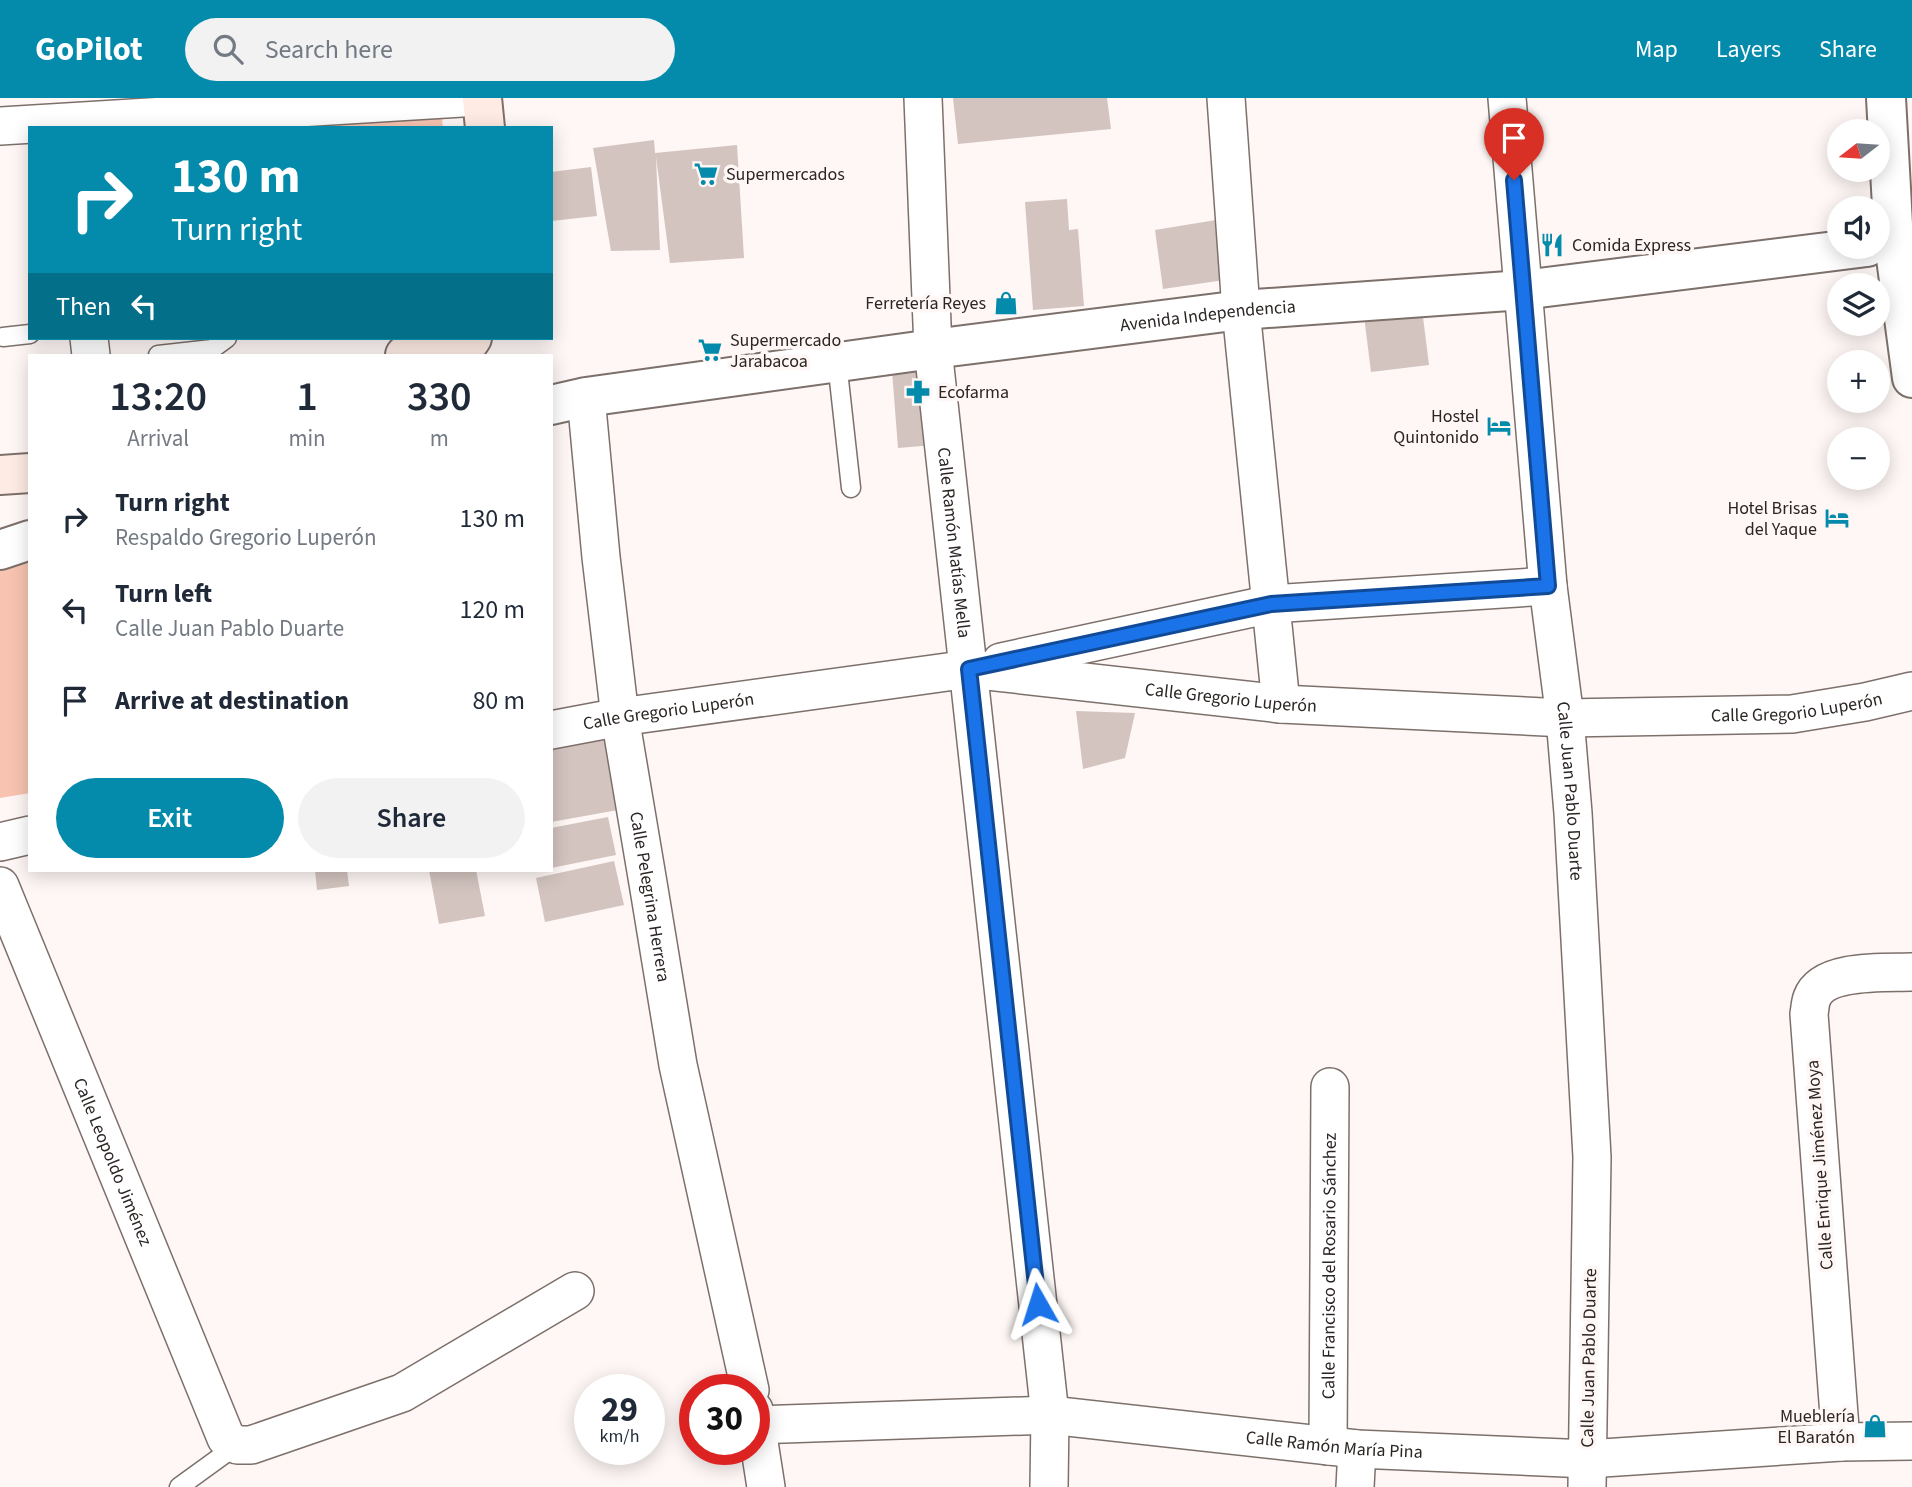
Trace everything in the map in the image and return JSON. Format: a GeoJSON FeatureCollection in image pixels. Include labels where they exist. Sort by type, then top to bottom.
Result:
{"type":"FeatureCollection","features":[{"type":"Feature","properties":{"kind":"main road"},"geometry":{"type":"LineString","coordinates":[[482,98],[485,126]]}},
{"type":"Feature","properties":{"kind":"main road"},"geometry":{"type":"LineString","coordinates":[[407,354],[428,340]]}},
{"type":"Feature","properties":{"kind":"main road"},"geometry":{"type":"LineString","coordinates":[[0,475],[28,473]]}},
{"type":"Feature","properties":{"kind":"street"},"geometry":{"type":"LineString","coordinates":[[0,126],[76,116],[462,98]]}},
{"type":"Feature","properties":{"kind":"street","name":"Calle Ramón Matías Mella"},"geometry":{"type":"LineString","coordinates":[[923,98],[933,349],[1050,1415],[1049,1487]]}},
{"type":"Feature","properties":{"kind":"street"},"geometry":{"type":"LineString","coordinates":[[1226,98],[1241,310],[1281,704]]}},
{"type":"Feature","properties":{"kind":"street","name":"Calle Juan Pablo Duarte"},"geometry":{"type":"LineString","coordinates":[[1507,98],[1548,586],[1565,718],[1573,827],[1592,1157],[1588,1473]]}},
{"type":"Feature","properties":{"kind":"street"},"geometry":{"type":"LineString","coordinates":[[1886,98],[1887,196]]}},
{"type":"Feature","properties":{"kind":"street","name":"Avenida Independencia"},"geometry":{"type":"LineString","coordinates":[[568,401],[933,349],[1241,310],[1523,290],[1827,252]]}},
{"type":"Feature","properties":{"kind":"street"},"geometry":{"type":"LineString","coordinates":[[1890,255],[1912,379]]}},
{"type":"Feature","properties":{"kind":"street","name":"Calle Pelegrina Herrera"},"geometry":{"type":"LineString","coordinates":[[568,401],[601,557],[620,717],[678,1065],[746,1374]]}},
{"type":"Feature","properties":{"kind":"street"},"geometry":{"type":"LineString","coordinates":[[0,550],[28,541]]}},
{"type":"Feature","properties":{"kind":"street"},"geometry":{"type":"LineString","coordinates":[[969,669],[1271,604],[1548,586]]}},
{"type":"Feature","properties":{"kind":"street","name":"Calle Gregorio Luperón"},"geometry":{"type":"LineString","coordinates":[[553,730],[620,717],[969,669],[1281,704],[1565,718],[1792,714],[1912,691]]}},
{"type":"Feature","properties":{"kind":"street"},"geometry":{"type":"LineString","coordinates":[[0,842],[28,835]]}},
{"type":"Feature","properties":{"kind":"street","name":"Calle Leopoldo Jiménez"},"geometry":{"type":"LineString","coordinates":[[0,886],[231,1442]]}},
{"type":"Feature","properties":{"kind":"street","name":"Calle Enrique Jiménez Moya"},"geometry":{"type":"LineString","coordinates":[[1841,1442],[1809,1014],[1812,995],[1825,983],[1841,976],[1912,972]]}},
{"type":"Feature","properties":{"kind":"street","name":"Calle Francisco del Rosario Sánchez"},"geometry":{"type":"LineString","coordinates":[[1330,1087],[1343,1448],[1354,1487]]}},
{"type":"Feature","properties":{"kind":"street"},"geometry":{"type":"LineString","coordinates":[[231,1442],[251,1445],[402,1394],[575,1291]]}},
{"type":"Feature","properties":{"kind":"street","name":"Calle Ramón María Pina"},"geometry":{"type":"LineString","coordinates":[[770,1418],[1050,1415],[1588,1473],[1841,1442],[1912,1441]]}},
{"type":"Feature","properties":{"kind":"street"},"geometry":{"type":"LineString","coordinates":[[763,1465],[766,1487]]}},
{"type":"Feature","properties":{"kind":"lane"},"geometry":{"type":"LineString","coordinates":[[3,337],[28,334]]}},
{"type":"Feature","properties":{"kind":"lane"},"geometry":{"type":"LineString","coordinates":[[166,354],[212,348],[224,340]]}},
{"type":"Feature","properties":{"kind":"lane"},"geometry":{"type":"LineString","coordinates":[[837,362],[851,488]]}},
{"type":"Feature","properties":{"kind":"lane"},"geometry":{"type":"LineString","coordinates":[[179,1487],[231,1442]]}},
{"type":"Feature","properties":{"kind":"shaded area"},"geometry":{"type":"Polygon","coordinates":[[[442,118],[443,126],[324,126],[442,118]]]}},
{"type":"Feature","properties":{"kind":"shaded area"},"geometry":{"type":"Polygon","coordinates":[[[28,558],[28,793],[0,798],[0,567],[28,558]]]}},
{"type":"Feature","properties":{"kind":"building"},"geometry":{"type":"Polygon","coordinates":[[[953,98],[1107,98],[1111,129],[958,144],[953,98]]]}},
{"type":"Feature","properties":{"kind":"building"},"geometry":{"type":"Polygon","coordinates":[[[654,140],[655,153],[737,145],[744,258],[670,263],[656,157],[660,250],[611,251],[593,148],[654,140]]]}},
{"type":"Feature","properties":{"kind":"building"},"geometry":{"type":"Polygon","coordinates":[[[591,167],[597,216],[553,221],[553,172],[591,167]]]}},
{"type":"Feature","properties":{"kind":"building"},"geometry":{"type":"Polygon","coordinates":[[[1067,199],[1069,230],[1078,229],[1084,306],[1033,310],[1025,202],[1067,199]]]}},
{"type":"Feature","properties":{"kind":"building"},"geometry":{"type":"Polygon","coordinates":[[[1222,219],[1231,279],[1163,289],[1155,230],[1222,219]]]}},
{"type":"Feature","properties":{"kind":"building"},"geometry":{"type":"Polygon","coordinates":[[[1422,309],[1429,365],[1371,372],[1364,316],[1422,309]]]}},
{"type":"Feature","properties":{"kind":"building"},"geometry":{"type":"Polygon","coordinates":[[[928,356],[934,445],[898,448],[891,358],[928,356]]]}},
{"type":"Feature","properties":{"kind":"building"},"geometry":{"type":"Polygon","coordinates":[[[1076,711],[1135,713],[1125,758],[1083,769],[1076,711]]]}},
{"type":"Feature","properties":{"kind":"building"},"geometry":{"type":"Polygon","coordinates":[[[605,740],[618,810],[553,822],[553,749],[605,740]]]}},
{"type":"Feature","properties":{"kind":"building"},"geometry":{"type":"Polygon","coordinates":[[[608,817],[616,855],[553,868],[553,828],[608,817]]]}},
{"type":"Feature","properties":{"kind":"building"},"geometry":{"type":"Polygon","coordinates":[[[614,861],[624,905],[545,922],[536,878],[614,861]]]}},
{"type":"Feature","properties":{"kind":"building"},"geometry":{"type":"Polygon","coordinates":[[[315,872],[347,872],[349,886],[317,890],[315,872]]]}},
{"type":"Feature","properties":{"kind":"building"},"geometry":{"type":"Polygon","coordinates":[[[429,872],[476,872],[485,916],[439,924],[429,872]]]}},
{"type":"Feature","properties":{"kind":"place","name":"Supermercados"},"geometry":{"type":"Point","coordinates":[706,174]}},
{"type":"Feature","properties":{"kind":"place","name":"Comida Express"},"geometry":{"type":"Point","coordinates":[1552,245]}},
{"type":"Feature","properties":{"kind":"place","name":"Ferretería Reyes"},"geometry":{"type":"Point","coordinates":[1006,303]}},
{"type":"Feature","properties":{"kind":"place","name":"Supermercado Jarabacoa"},"geometry":{"type":"Point","coordinates":[710,350]}},
{"type":"Feature","properties":{"kind":"place","name":"Ecofarma"},"geometry":{"type":"Point","coordinates":[918,392]}},
{"type":"Feature","properties":{"kind":"place","name":"Hostel Quintonido"},"geometry":{"type":"Point","coordinates":[1499,426]}},
{"type":"Feature","properties":{"kind":"place","name":"Hotel Brisas del Yaque"},"geometry":{"type":"Point","coordinates":[1837,518]}},
{"type":"Feature","properties":{"kind":"place","name":"Mueblería El Baratón"},"geometry":{"type":"Point","coordinates":[1875,1426]}},
{"type":"Feature","properties":{"kind":"route"},"geometry":{"type":"LineString","coordinates":[[1038,1304],[969,669],[1271,604],[1548,586],[1514,180]]}}]}
